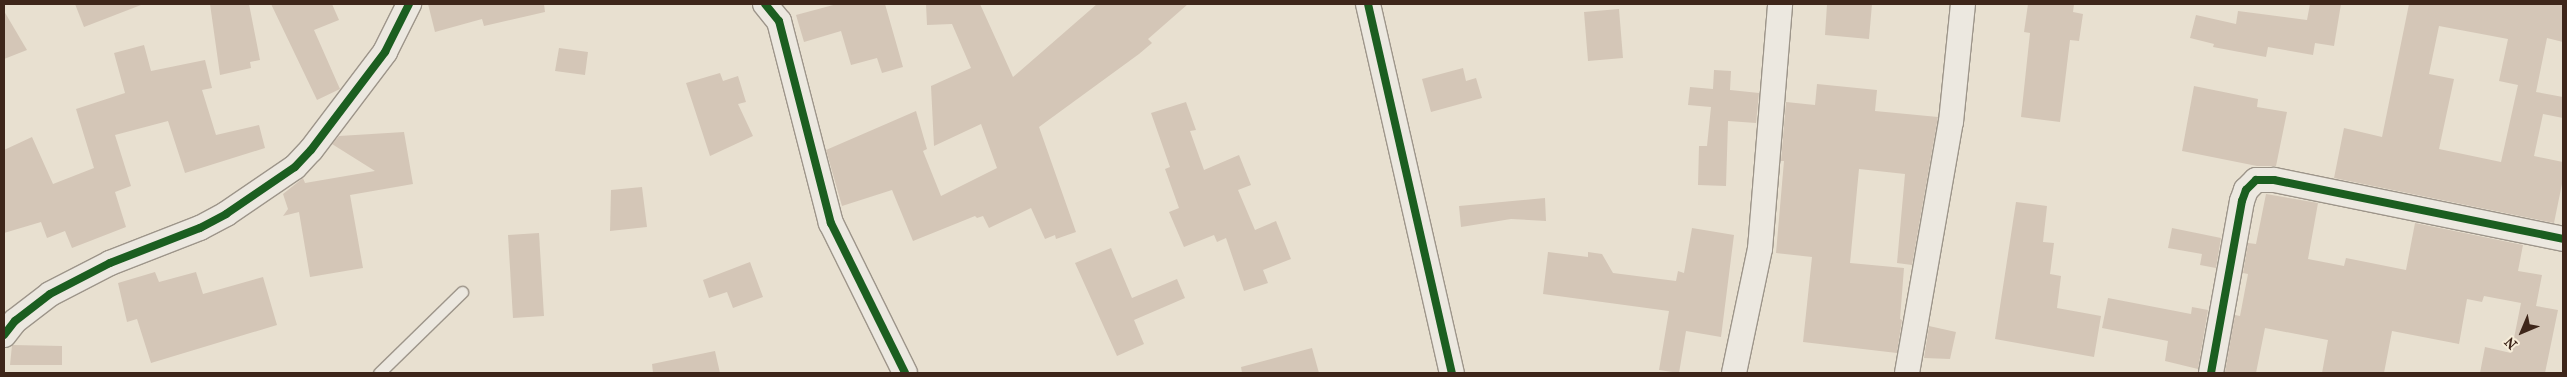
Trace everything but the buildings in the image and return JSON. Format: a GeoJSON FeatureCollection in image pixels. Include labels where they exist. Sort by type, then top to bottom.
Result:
{"type":"FeatureCollection","features":[{"type":"Feature","properties":{"kind":"street"},"geometry":{"type":"LineString","coordinates":[[4,335],[14,321],[50,294],[110,263],[200,228],[226,214],[294,167],[311,150],[386,52],[409,4]]}},
{"type":"Feature","properties":{"kind":"street"},"geometry":{"type":"LineString","coordinates":[[765,4],[779,21],[831,223],[905,373]]}},
{"type":"Feature","properties":{"kind":"street"},"geometry":{"type":"LineString","coordinates":[[1368,4],[1452,373]]}},
{"type":"Feature","properties":{"kind":"street"},"geometry":{"type":"LineString","coordinates":[[1734,373],[1760,249],[1780,4]]}},
{"type":"Feature","properties":{"kind":"street"},"geometry":{"type":"LineString","coordinates":[[1907,373],[1951,122],[1963,4]]}},
{"type":"Feature","properties":{"kind":"street"},"geometry":{"type":"LineString","coordinates":[[2211,373],[2242,201],[2246,190],[2256,180],[2274,180],[2563,238]]}},
{"type":"Feature","properties":{"kind":"lane"},"geometry":{"type":"LineString","coordinates":[[379,373],[462,292]]}},
{"type":"Feature","properties":{"kind":"cycle path"},"geometry":{"type":"LineString","coordinates":[[4,335],[15,321],[50,294],[110,263],[200,228],[226,214],[295,167],[311,150],[385,52],[409,4]]}},
{"type":"Feature","properties":{"kind":"cycle path"},"geometry":{"type":"LineString","coordinates":[[765,4],[779,21],[831,223],[905,373]]}},
{"type":"Feature","properties":{"kind":"cycle path"},"geometry":{"type":"LineString","coordinates":[[1368,4],[1452,373]]}},
{"type":"Feature","properties":{"kind":"cycle path"},"geometry":{"type":"LineString","coordinates":[[2211,373],[2242,201],[2246,190],[2256,180],[2274,180],[2563,239]]}}]}
